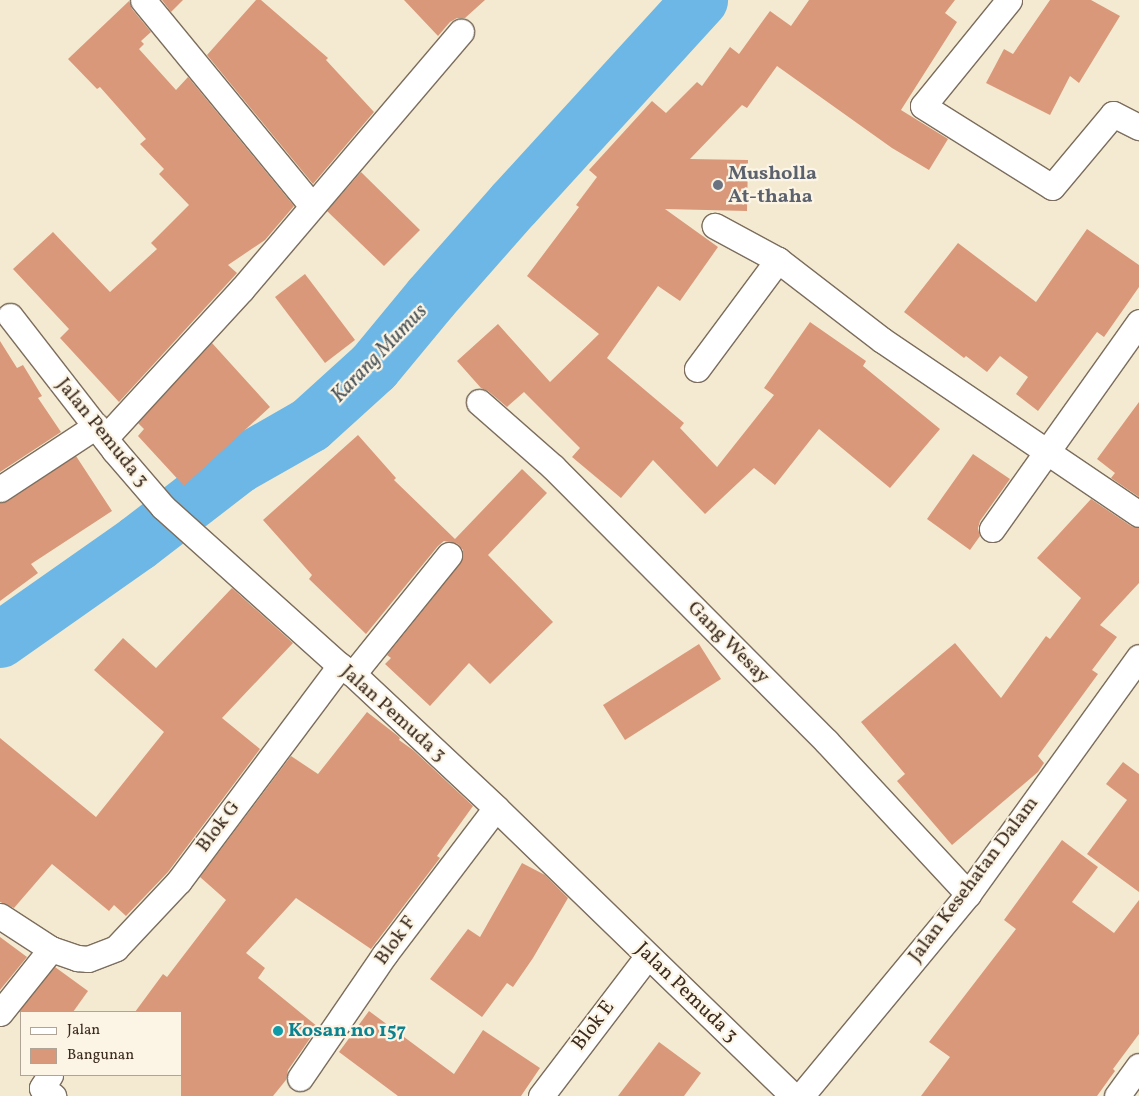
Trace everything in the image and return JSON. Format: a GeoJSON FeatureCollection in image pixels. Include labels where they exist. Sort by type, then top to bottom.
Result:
{"type":"FeatureCollection","features":[{"type":"Feature","properties":{"kind":"street"},"geometry":{"type":"LineString","coordinates":[[143,0],[312,206]]}},
{"type":"Feature","properties":{"kind":"street"},"geometry":{"type":"LineString","coordinates":[[1009,0],[923,106],[1052,187],[1113,114],[1139,127]]}},
{"type":"Feature","properties":{"kind":"street"},"geometry":{"type":"LineString","coordinates":[[0,489],[105,438],[242,289],[461,32]]}},
{"type":"Feature","properties":{"kind":"street"},"geometry":{"type":"LineString","coordinates":[[715,226],[778,260],[882,340],[1139,514]]}},
{"type":"Feature","properties":{"kind":"street"},"geometry":{"type":"LineString","coordinates":[[697,369],[778,260]]}},
{"type":"Feature","properties":{"kind":"street","name":"Jalan Pemuda 3"},"geometry":{"type":"LineString","coordinates":[[10,316],[105,438],[163,508],[346,670],[496,808],[647,957],[793,1096]]}},
{"type":"Feature","properties":{"kind":"street"},"geometry":{"type":"LineString","coordinates":[[992,529],[1048,453],[1139,322]]}},
{"type":"Feature","properties":{"kind":"street","name":"Gang Wesay"},"geometry":{"type":"LineString","coordinates":[[479,402],[553,467],[826,741],[968,894]]}},
{"type":"Feature","properties":{"kind":"street","name":"Blok G"},"geometry":{"type":"LineString","coordinates":[[51,949],[77,958],[88,959],[116,948],[167,894],[346,670],[449,555]]}},
{"type":"Feature","properties":{"kind":"street","name":"Jalan Kesehatan Dalam"},"geometry":{"type":"LineString","coordinates":[[801,1096],[968,894],[1139,657]]}},
{"type":"Feature","properties":{"kind":"street","name":"Blok F"},"geometry":{"type":"LineString","coordinates":[[300,1078],[385,954],[496,808]]}},
{"type":"Feature","properties":{"kind":"street"},"geometry":{"type":"LineString","coordinates":[[0,916],[51,949],[0,1013]]}},
{"type":"Feature","properties":{"kind":"street","name":"Blok E"},"geometry":{"type":"LineString","coordinates":[[541,1096],[647,957]]}},
{"type":"Feature","properties":{"kind":"street"},"geometry":{"type":"LineString","coordinates":[[1116,1096],[1139,1066]]}},
{"type":"Feature","properties":{"kind":"building"},"geometry":{"type":"Polygon","coordinates":[[[162,0],[183,0],[171,12],[162,0]]]}},
{"type":"Feature","properties":{"kind":"building"},"geometry":{"type":"Polygon","coordinates":[[[256,0],[261,0],[328,58],[326,60],[374,112],[313,184],[207,55],[256,0]]]}},
{"type":"Feature","properties":{"kind":"building"},"geometry":{"type":"Polygon","coordinates":[[[404,0],[485,0],[465,18],[457,18],[450,22],[438,36],[404,0]]]}},
{"type":"Feature","properties":{"kind":"building"},"geometry":{"type":"Polygon","coordinates":[[[809,0],[955,0],[945,13],[957,22],[901,110],[948,139],[929,170],[892,148],[777,66],[747,108],[742,105],[690,159],[748,160],[747,211],[665,209],[718,247],[680,301],[658,286],[607,358],[684,423],[680,428],[717,467],[774,395],[764,388],[810,322],[866,361],[863,366],[940,429],[890,488],[819,429],[775,485],[754,468],[705,514],[653,460],[621,498],[572,457],[580,448],[524,392],[507,407],[488,391],[481,388],[457,361],[498,324],[550,382],[599,334],[527,276],[579,207],[576,205],[597,177],[589,170],[652,101],[666,113],[697,82],[702,86],[730,47],[739,54],[770,11],[791,26],[809,0]]]}},
{"type":"Feature","properties":{"kind":"building"},"geometry":{"type":"Polygon","coordinates":[[[1050,0],[1091,0],[1120,16],[1079,83],[1070,76],[1050,115],[986,83],[1004,49],[1013,54],[1050,0]]]}},
{"type":"Feature","properties":{"kind":"building"},"geometry":{"type":"Polygon","coordinates":[[[129,1],[132,9],[151,32],[141,41],[144,44],[139,49],[176,90],[188,77],[294,206],[265,240],[228,265],[237,273],[119,402],[60,338],[69,329],[13,269],[53,232],[110,292],[157,249],[151,243],[189,205],[159,174],[164,169],[140,144],[146,139],[100,87],[97,89],[68,59],[129,1]]]}},
{"type":"Feature","properties":{"kind":"building"},"geometry":{"type":"Polygon","coordinates":[[[361,172],[420,230],[384,266],[327,211],[361,172]]]}},
{"type":"Feature","properties":{"kind":"building"},"geometry":{"type":"Polygon","coordinates":[[[1087,229],[1139,265],[1139,287],[1104,337],[1097,332],[1038,411],[1016,394],[1028,377],[1000,356],[987,372],[966,356],[964,358],[904,312],[958,243],[1036,302],[1087,229]]]}},
{"type":"Feature","properties":{"kind":"building"},"geometry":{"type":"Polygon","coordinates":[[[305,274],[355,340],[325,363],[275,297],[305,274]]]}},
{"type":"Feature","properties":{"kind":"building"},"geometry":{"type":"Polygon","coordinates":[[[0,341],[17,368],[23,365],[42,396],[38,398],[61,432],[0,472],[0,341]]]}},
{"type":"Feature","properties":{"kind":"building"},"geometry":{"type":"Polygon","coordinates":[[[212,343],[270,407],[184,486],[138,436],[144,429],[138,423],[212,343]]]}},
{"type":"Feature","properties":{"kind":"building"},"geometry":{"type":"Polygon","coordinates":[[[1139,402],[1139,497],[1111,478],[1115,473],[1097,459],[1139,402]]]}},
{"type":"Feature","properties":{"kind":"building"},"geometry":{"type":"Polygon","coordinates":[[[358,435],[396,478],[394,480],[455,539],[522,469],[547,493],[488,555],[553,622],[490,684],[469,663],[430,706],[385,664],[391,658],[387,655],[460,564],[463,550],[458,544],[444,541],[438,546],[366,634],[309,579],[312,575],[263,520],[358,435]]]}},
{"type":"Feature","properties":{"kind":"building"},"geometry":{"type":"Polygon","coordinates":[[[973,454],[1010,479],[980,521],[978,528],[980,536],[970,550],[927,519],[973,454]]]}},
{"type":"Feature","properties":{"kind":"building"},"geometry":{"type":"Polygon","coordinates":[[[76,456],[112,511],[31,564],[38,573],[0,601],[0,503],[8,501],[76,456]]]}},
{"type":"Feature","properties":{"kind":"building"},"geometry":{"type":"Polygon","coordinates":[[[1091,499],[1131,526],[1139,528],[1139,583],[1100,625],[1117,637],[1092,670],[1098,674],[1038,756],[1044,763],[1038,772],[952,845],[897,781],[905,774],[861,722],[955,643],[1001,698],[1046,636],[1050,639],[1081,598],[1037,558],[1091,499]]]}},
{"type":"Feature","properties":{"kind":"building"},"geometry":{"type":"Polygon","coordinates":[[[232,588],[293,643],[222,718],[260,749],[168,872],[126,916],[114,905],[109,911],[52,864],[14,908],[0,902],[0,738],[96,817],[164,732],[94,670],[123,638],[156,668],[232,588]]]}},
{"type":"Feature","properties":{"kind":"building"},"geometry":{"type":"Polygon","coordinates":[[[699,644],[721,679],[625,740],[603,705],[699,644]]]}},
{"type":"Feature","properties":{"kind":"building"},"geometry":{"type":"Polygon","coordinates":[[[367,712],[398,736],[399,740],[413,750],[473,806],[437,856],[440,858],[371,949],[296,898],[246,953],[265,968],[258,978],[318,1027],[288,1070],[286,1080],[273,1096],[181,1096],[182,1011],[136,1011],[163,974],[167,977],[226,900],[200,877],[291,756],[318,774],[367,712]]]}},
{"type":"Feature","properties":{"kind":"building"},"geometry":{"type":"Polygon","coordinates":[[[1123,762],[1139,774],[1139,892],[1087,854],[1127,800],[1106,784],[1123,762]]]}},
{"type":"Feature","properties":{"kind":"building"},"geometry":{"type":"Polygon","coordinates":[[[1062,840],[1098,867],[1072,902],[1114,933],[1139,900],[1139,1034],[1113,1069],[1115,1071],[1097,1096],[921,1096],[950,1057],[929,1042],[1016,929],[1004,920],[1062,840]]]}},
{"type":"Feature","properties":{"kind":"building"},"geometry":{"type":"Polygon","coordinates":[[[522,863],[545,875],[568,898],[533,958],[513,987],[507,983],[482,1017],[430,979],[468,929],[480,937],[522,863]]]}},
{"type":"Feature","properties":{"kind":"building"},"geometry":{"type":"Polygon","coordinates":[[[0,937],[27,957],[0,990],[0,937]]]}},
{"type":"Feature","properties":{"kind":"building"},"geometry":{"type":"Polygon","coordinates":[[[55,967],[88,991],[74,1011],[19,1012],[55,967]]]}},
{"type":"Feature","properties":{"kind":"building"},"geometry":{"type":"Polygon","coordinates":[[[369,1011],[454,1074],[483,1030],[540,1068],[521,1096],[398,1096],[339,1052],[369,1011]]]}},
{"type":"Feature","properties":{"kind":"building"},"geometry":{"type":"Polygon","coordinates":[[[659,1042],[701,1073],[684,1096],[618,1096],[659,1042]]]}},
{"type":"Feature","properties":{"kind":"waterway","name":"Karang Mumus"},"geometry":{"type":"LineString","coordinates":[[0,640],[138,543],[238,466],[310,425],[374,367],[431,298],[514,204],[700,0]]}},
{"type":"Feature","properties":{"kind":"place","name":"Musholla At-thaha"},"geometry":{"type":"Point","coordinates":[718,185]}},
{"type":"Feature","properties":{"kind":"place","name":"Kosan no 157"},"geometry":{"type":"Point","coordinates":[278,1031]}}]}
